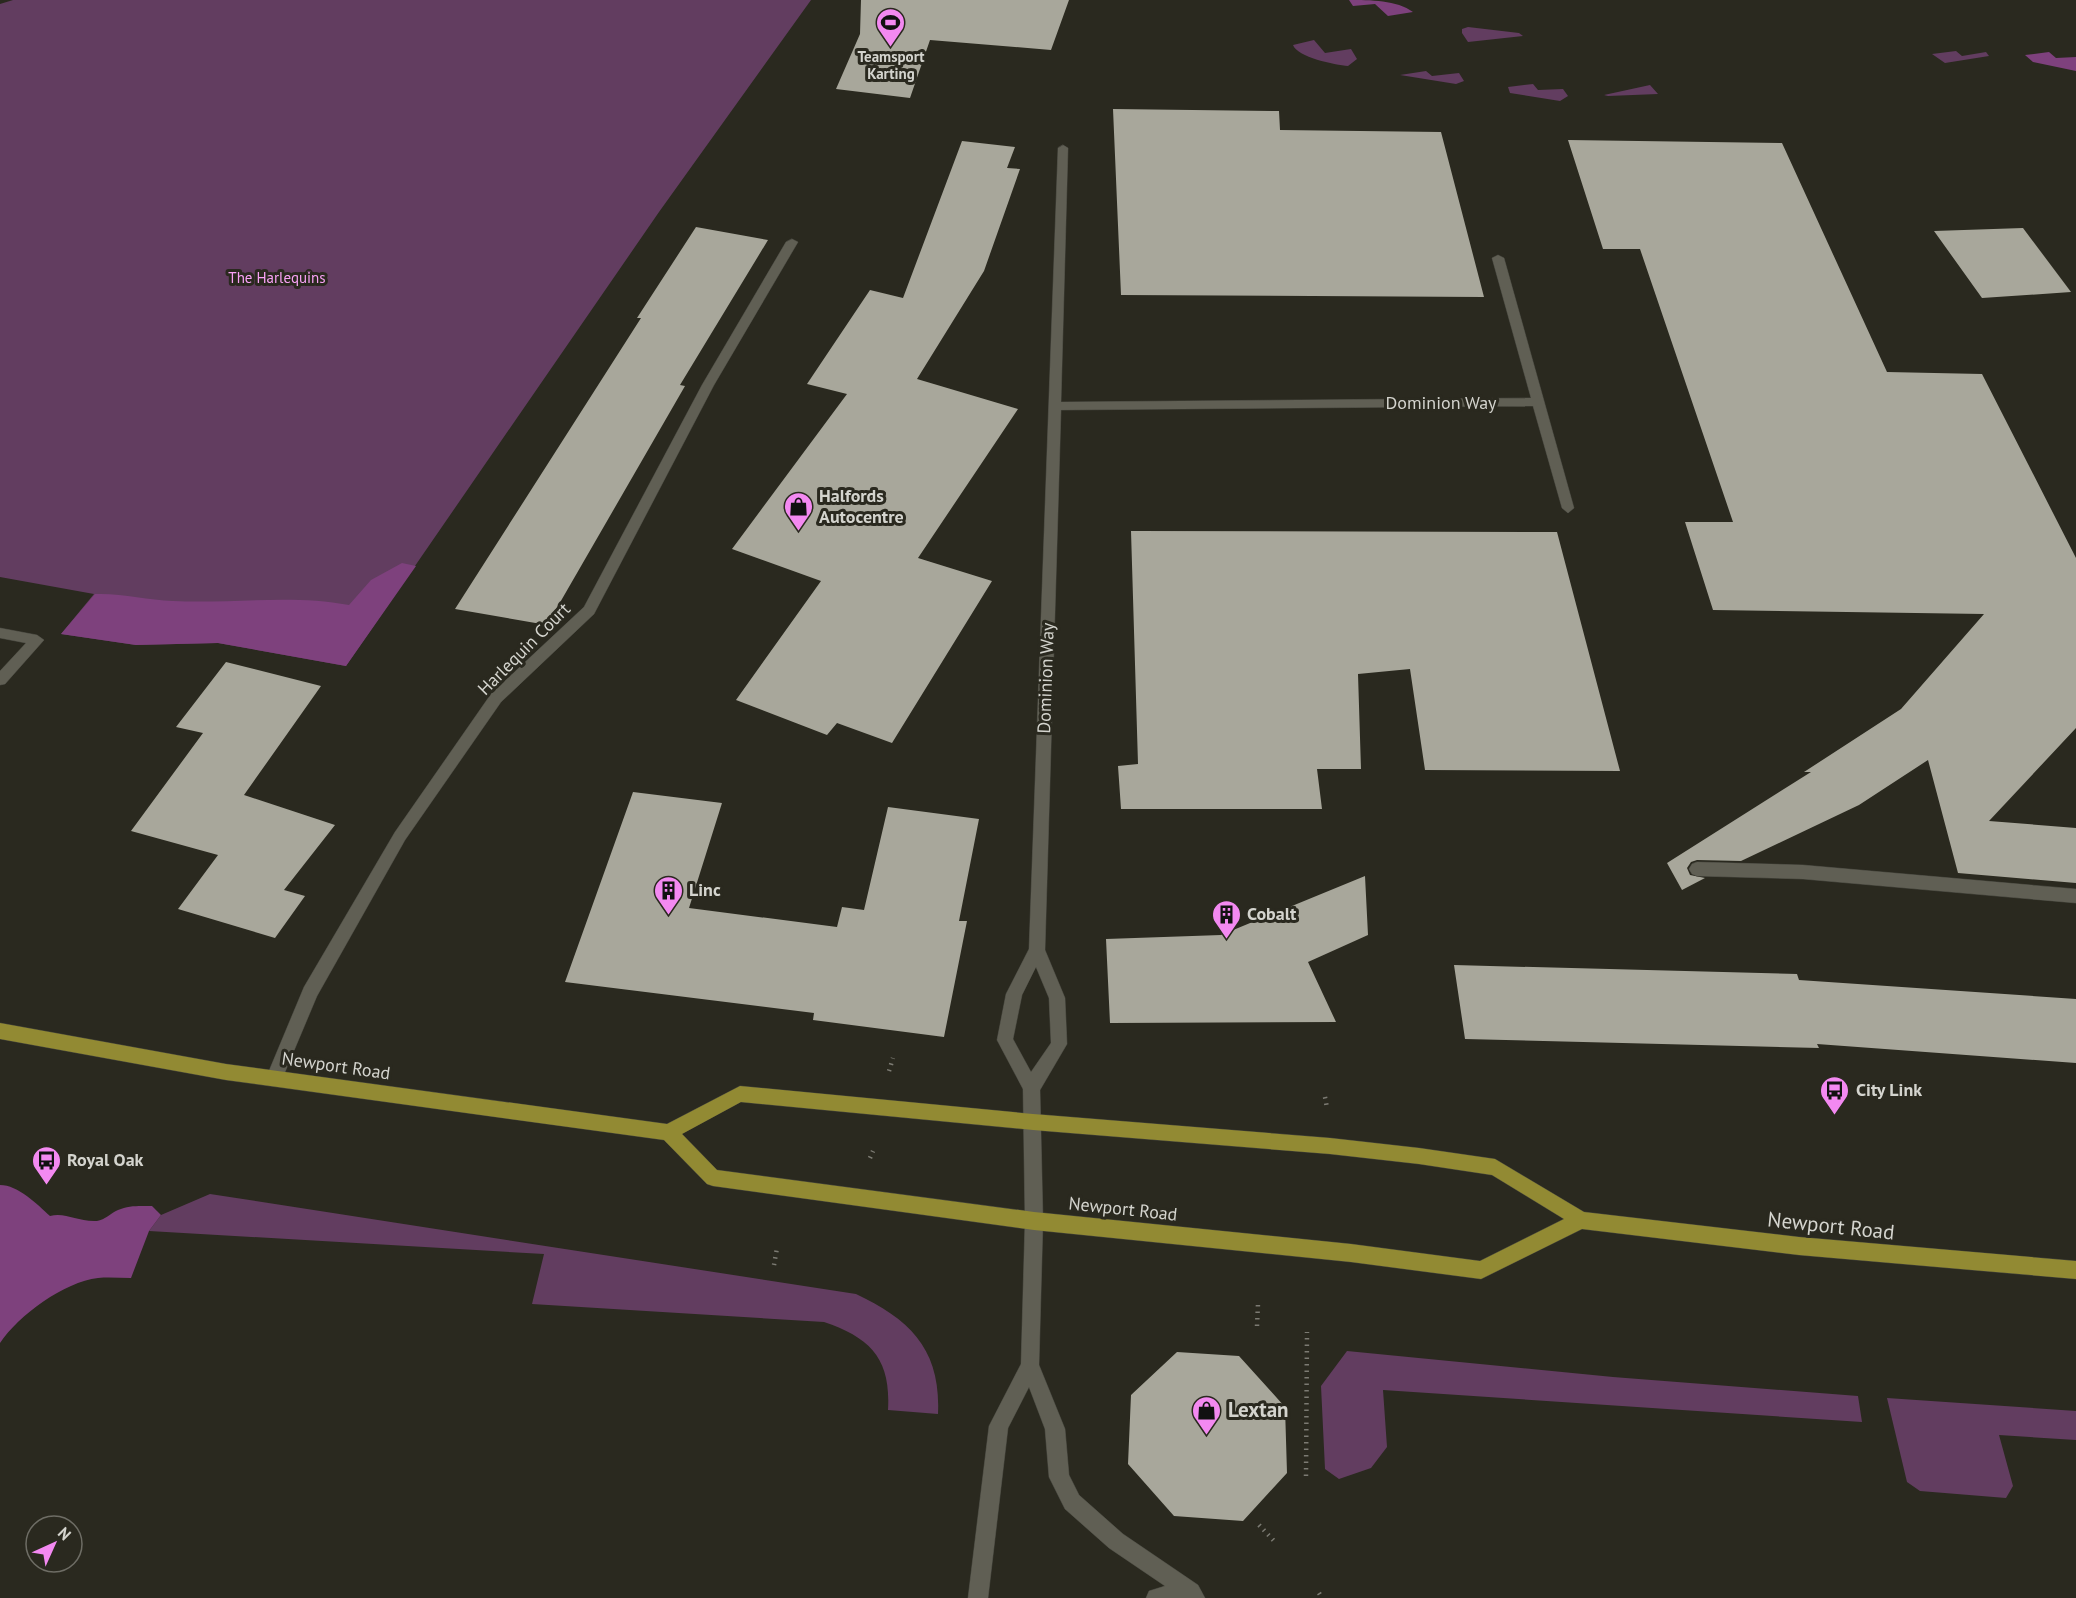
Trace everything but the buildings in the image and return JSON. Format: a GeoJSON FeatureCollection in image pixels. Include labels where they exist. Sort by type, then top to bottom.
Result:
{"type":"FeatureCollection","features":[{"type":"Feature","properties":{"kind":"main road","name":"Newport Road"},"geometry":{"type":"LineString","coordinates":[[0,1031],[226,1072],[668,1132],[740,1094],[1033,1122],[1330,1146],[1495,1167],[1581,1220],[1799,1246],[2076,1270]]}},
{"type":"Feature","properties":{"kind":"main road","name":"Newport Road"},"geometry":{"type":"LineString","coordinates":[[668,1132],[713,1178],[1034,1221],[1259,1243],[1481,1270],[1581,1220]]}},
{"type":"Feature","properties":{"kind":"street","name":"Dominion Way"},"geometry":{"type":"LineString","coordinates":[[1030,1365],[1034,1221],[1031,1088],[1005,1040],[1014,994],[1037,950],[1064,148]]}},
{"type":"Feature","properties":{"kind":"street","name":"Harlequin Court"},"geometry":{"type":"LineString","coordinates":[[274,1078],[310,992],[400,837],[495,698],[589,610],[708,385],[792,242]]}},
{"type":"Feature","properties":{"kind":"street"},"geometry":{"type":"LineString","coordinates":[[1498,258],[1568,508]]}},
{"type":"Feature","properties":{"kind":"street","name":"Dominion Way"},"geometry":{"type":"LineString","coordinates":[[1056,406],[1537,402]]}},
{"type":"Feature","properties":{"kind":"street"},"geometry":{"type":"LineString","coordinates":[[0,633],[37,640],[0,680]]}},
{"type":"Feature","properties":{"kind":"street"},"geometry":{"type":"LineString","coordinates":[[1697,869],[1803,872],[2076,896]]}},
{"type":"Feature","properties":{"kind":"street","name":"Dominion Way"},"geometry":{"type":"LineString","coordinates":[[1031,1088],[1059,1044],[1058,998],[1037,950]]}},
{"type":"Feature","properties":{"kind":"street"},"geometry":{"type":"LineString","coordinates":[[1030,1365],[1055,1429],[1059,1476],[1072,1502],[1116,1541],[1193,1595]]}},
{"type":"Feature","properties":{"kind":"street"},"geometry":{"type":"LineString","coordinates":[[978,1598],[999,1426],[1030,1365]]}},
{"type":"Feature","properties":{"kind":"street"},"geometry":{"type":"LineString","coordinates":[[1156,1598],[1193,1595]]}},
{"type":"Feature","properties":{"kind":"path"},"geometry":{"type":"LineString","coordinates":[[889,1072],[893,1058]]}},
{"type":"Feature","properties":{"kind":"path"},"geometry":{"type":"LineString","coordinates":[[774,1265],[777,1248]]}},
{"type":"Feature","properties":{"kind":"path"},"geometry":{"type":"LineString","coordinates":[[1257,1326],[1258,1304]]}},
{"type":"Feature","properties":{"kind":"path"},"geometry":{"type":"LineString","coordinates":[[1306,1476],[1307,1332]]}},
{"type":"Feature","properties":{"kind":"path"},"geometry":{"type":"LineString","coordinates":[[1259,1525],[1276,1543]]}},
{"type":"Feature","properties":{"kind":"green space","name":"The Harlequins"},"geometry":{"type":"Polygon","coordinates":[[[13,0],[811,0],[659,212],[346,666],[218,643],[136,645],[61,634],[94,594],[0,577],[0,4],[13,0]]]}},
{"type":"Feature","properties":{"kind":"green space"},"geometry":{"type":"Polygon","coordinates":[[[1468,27],[1519,33],[1523,36],[1468,42],[1462,29],[1468,27]]]}},
{"type":"Feature","properties":{"kind":"green space"},"geometry":{"type":"Polygon","coordinates":[[[1314,40],[1325,53],[1351,49],[1357,59],[1348,66],[1334,64],[1309,57],[1293,45],[1314,40]]]}},
{"type":"Feature","properties":{"kind":"green space"},"geometry":{"type":"Polygon","coordinates":[[[1956,51],[1962,56],[1986,52],[1989,56],[1945,63],[1932,54],[1956,51]]]}},
{"type":"Feature","properties":{"kind":"green space"},"geometry":{"type":"Polygon","coordinates":[[[1426,71],[1432,76],[1459,73],[1464,81],[1456,84],[1400,75],[1426,71]]]}},
{"type":"Feature","properties":{"kind":"green space"},"geometry":{"type":"Polygon","coordinates":[[[1533,84],[1538,90],[1563,89],[1568,96],[1560,101],[1510,93],[1508,87],[1533,84]]]}},
{"type":"Feature","properties":{"kind":"green space"},"geometry":{"type":"Polygon","coordinates":[[[1650,85],[1658,94],[1604,95],[1650,85]]]}},
{"type":"Feature","properties":{"kind":"green space"},"geometry":{"type":"Polygon","coordinates":[[[210,1194],[856,1294],[892,1315],[919,1340],[934,1372],[938,1392],[938,1414],[888,1410],[886,1377],[875,1353],[854,1335],[824,1322],[532,1304],[544,1254],[149,1231],[161,1215],[210,1194]]]}},
{"type":"Feature","properties":{"kind":"green space"},"geometry":{"type":"Polygon","coordinates":[[[1347,1351],[1613,1377],[1858,1396],[1862,1422],[1383,1390],[1387,1447],[1371,1468],[1339,1479],[1325,1469],[1321,1386],[1347,1351]]]}},
{"type":"Feature","properties":{"kind":"green space"},"geometry":{"type":"Polygon","coordinates":[[[1887,1398],[2076,1411],[2076,1440],[1999,1435],[2013,1486],[2006,1498],[1920,1491],[1907,1482],[1887,1398]]]}},
{"type":"Feature","properties":{"kind":"shaded area"},"geometry":{"type":"Polygon","coordinates":[[[1349,0],[1391,3],[1413,12],[1388,16],[1375,4],[1353,6],[1349,0]]]}},
{"type":"Feature","properties":{"kind":"shaded area"},"geometry":{"type":"Polygon","coordinates":[[[2049,52],[2056,58],[2076,57],[2076,71],[2033,62],[2025,55],[2049,52]]]}},
{"type":"Feature","properties":{"kind":"shaded area"},"geometry":{"type":"Polygon","coordinates":[[[402,563],[416,566],[346,666],[218,643],[136,645],[61,634],[95,594],[195,602],[305,600],[349,605],[371,580],[402,563]]]}},
{"type":"Feature","properties":{"kind":"shaded area"},"geometry":{"type":"Polygon","coordinates":[[[0,1185],[14,1188],[50,1216],[61,1215],[97,1221],[122,1208],[139,1206],[152,1206],[161,1215],[149,1231],[131,1278],[98,1278],[71,1286],[30,1311],[0,1343],[0,1185]]]}},
{"type":"Feature","properties":{"kind":"place","name":"Teamsport Karting"},"geometry":{"type":"Point","coordinates":[891,48]}},
{"type":"Feature","properties":{"kind":"place","name":"Halfords Autocentre"},"geometry":{"type":"Point","coordinates":[798,532]}},
{"type":"Feature","properties":{"kind":"place","name":"Linc"},"geometry":{"type":"Point","coordinates":[668,916]}},
{"type":"Feature","properties":{"kind":"place","name":"Cobalt"},"geometry":{"type":"Point","coordinates":[1226,940]}},
{"type":"Feature","properties":{"kind":"place","name":"City Link"},"geometry":{"type":"Point","coordinates":[1835,1116]}},
{"type":"Feature","properties":{"kind":"place","name":"Royal Oak"},"geometry":{"type":"Point","coordinates":[46,1186]}},
{"type":"Feature","properties":{"kind":"place","name":"Lextan"},"geometry":{"type":"Point","coordinates":[1207,1436]}}]}
